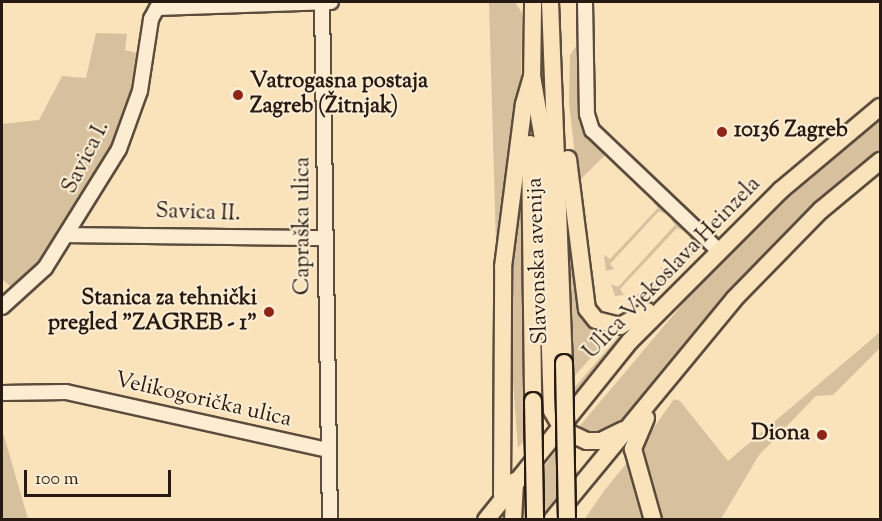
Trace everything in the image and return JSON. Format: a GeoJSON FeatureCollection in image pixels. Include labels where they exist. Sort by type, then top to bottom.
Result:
{"type":"FeatureCollection","features":[{"type":"Feature","properties":{"kind":"main road","name":"Slavonska avenija"},"geometry":{"type":"LineString","coordinates":[[533,2],[535,519]]}},
{"type":"Feature","properties":{"kind":"main road","name":"Slavonska avenija"},"geometry":{"type":"LineString","coordinates":[[550,2],[564,363],[567,519]]}},
{"type":"Feature","properties":{"kind":"main road"},"geometry":{"type":"LineString","coordinates":[[532,76],[542,128],[550,399],[558,426],[594,442],[613,437],[632,423]]}},
{"type":"Feature","properties":{"kind":"main road"},"geometry":{"type":"LineString","coordinates":[[501,500],[505,480],[503,267],[524,104],[532,76]]}},
{"type":"Feature","properties":{"kind":"main road"},"geometry":{"type":"LineString","coordinates":[[554,85],[565,133],[578,220],[582,294],[587,309],[603,323],[625,326],[663,296],[681,288]]}},
{"type":"Feature","properties":{"kind":"main road","name":"Ulica Vjekoslava Heinzela"},"geometry":{"type":"LineString","coordinates":[[486,519],[558,426],[681,288],[781,190],[880,107]]}},
{"type":"Feature","properties":{"kind":"main road"},"geometry":{"type":"LineString","coordinates":[[552,519],[670,375],[771,259],[880,161]]}},
{"type":"Feature","properties":{"kind":"main road"},"geometry":{"type":"LineString","coordinates":[[653,519],[634,443],[670,375]]}},
{"type":"Feature","properties":{"kind":"main road"},"geometry":{"type":"LineString","coordinates":[[513,519],[515,481]]}},
{"type":"Feature","properties":{"kind":"street","name":"Capraška ulica"},"geometry":{"type":"LineString","coordinates":[[322,2],[327,450]]}},
{"type":"Feature","properties":{"kind":"street","name":"Savica I."},"geometry":{"type":"LineString","coordinates":[[2,308],[45,268],[68,235],[119,148],[142,82],[151,19],[163,4],[331,2]]}},
{"type":"Feature","properties":{"kind":"street"},"geometry":{"type":"LineString","coordinates":[[585,2],[587,114],[592,130],[719,251]]}},
{"type":"Feature","properties":{"kind":"street","name":"Savica II."},"geometry":{"type":"LineString","coordinates":[[68,235],[326,238]]}},
{"type":"Feature","properties":{"kind":"street","name":"Velikogorička ulica"},"geometry":{"type":"LineString","coordinates":[[2,393],[66,392],[327,450]]}},
{"type":"Feature","properties":{"kind":"street"},"geometry":{"type":"LineString","coordinates":[[327,450],[330,519]]}},
{"type":"Feature","properties":{"kind":"shaded area"},"geometry":{"type":"Polygon","coordinates":[[[489,2],[515,2],[522,13],[521,94],[497,277],[489,2]]]}},
{"type":"Feature","properties":{"kind":"shaded area"},"geometry":{"type":"Polygon","coordinates":[[[96,33],[127,34],[125,50],[141,54],[135,89],[114,145],[41,268],[12,288],[2,279],[2,124],[39,120],[62,76],[86,78],[96,33]]]}},
{"type":"Feature","properties":{"kind":"shaded area"},"geometry":{"type":"Polygon","coordinates":[[[579,42],[582,127],[607,153],[578,182],[569,103],[570,55],[579,42]]]}},
{"type":"Feature","properties":{"kind":"shaded area"},"geometry":{"type":"Polygon","coordinates":[[[880,120],[880,151],[621,423],[604,432],[581,431],[578,428],[729,249],[880,120]]]}},
{"type":"Feature","properties":{"kind":"shaded area"},"geometry":{"type":"Polygon","coordinates":[[[522,188],[524,440],[518,448],[507,300],[522,188]]]}},
{"type":"Feature","properties":{"kind":"shaded area"},"geometry":{"type":"Polygon","coordinates":[[[657,201],[665,214],[659,211],[610,264],[614,269],[606,271],[604,255],[610,259],[658,208],[653,203],[657,201]]]}},
{"type":"Feature","properties":{"kind":"shaded area"},"geometry":{"type":"Polygon","coordinates":[[[566,208],[575,240],[577,301],[614,331],[573,378],[566,208]]]}},
{"type":"Feature","properties":{"kind":"shaded area"},"geometry":{"type":"Polygon","coordinates":[[[675,218],[684,231],[677,228],[620,289],[624,295],[615,296],[611,284],[618,287],[675,225],[671,220],[675,218]]]}},
{"type":"Feature","properties":{"kind":"shaded area"},"geometry":{"type":"Polygon","coordinates":[[[696,235],[701,239],[697,251],[640,305],[623,314],[630,309],[628,302],[634,305],[639,300],[636,294],[645,293],[642,287],[648,290],[664,273],[660,267],[667,271],[693,243],[689,237],[696,235]]]}},
{"type":"Feature","properties":{"kind":"shaded area"},"geometry":{"type":"Polygon","coordinates":[[[631,329],[574,398],[574,388],[624,330],[631,329]]]}},
{"type":"Feature","properties":{"kind":"shaded area"},"geometry":{"type":"Polygon","coordinates":[[[880,332],[880,348],[833,395],[816,396],[759,455],[721,519],[657,519],[638,450],[674,399],[680,401],[728,461],[880,332]]]}},
{"type":"Feature","properties":{"kind":"shaded area"},"geometry":{"type":"Polygon","coordinates":[[[2,429],[28,519],[2,519],[2,429]]]}},
{"type":"Feature","properties":{"kind":"shaded area"},"geometry":{"type":"Polygon","coordinates":[[[555,452],[558,504],[544,519],[519,520],[527,490],[555,452]]]}},
{"type":"Feature","properties":{"kind":"shaded area"},"geometry":{"type":"Polygon","coordinates":[[[630,459],[648,519],[584,520],[604,491],[630,459]]]}},
{"type":"Feature","properties":{"kind":"place","name":"Vatrogasna postaja Zagreb (Žitnjak)"},"geometry":{"type":"Point","coordinates":[238,95]}},
{"type":"Feature","properties":{"kind":"place","name":"10136 Zagreb"},"geometry":{"type":"Point","coordinates":[722,132]}},
{"type":"Feature","properties":{"kind":"place","name":"Stanica za tehnički pregled \"ZAGREB - 1\""},"geometry":{"type":"Point","coordinates":[269,312]}},
{"type":"Feature","properties":{"kind":"place","name":"Diona"},"geometry":{"type":"Point","coordinates":[822,435]}}]}
